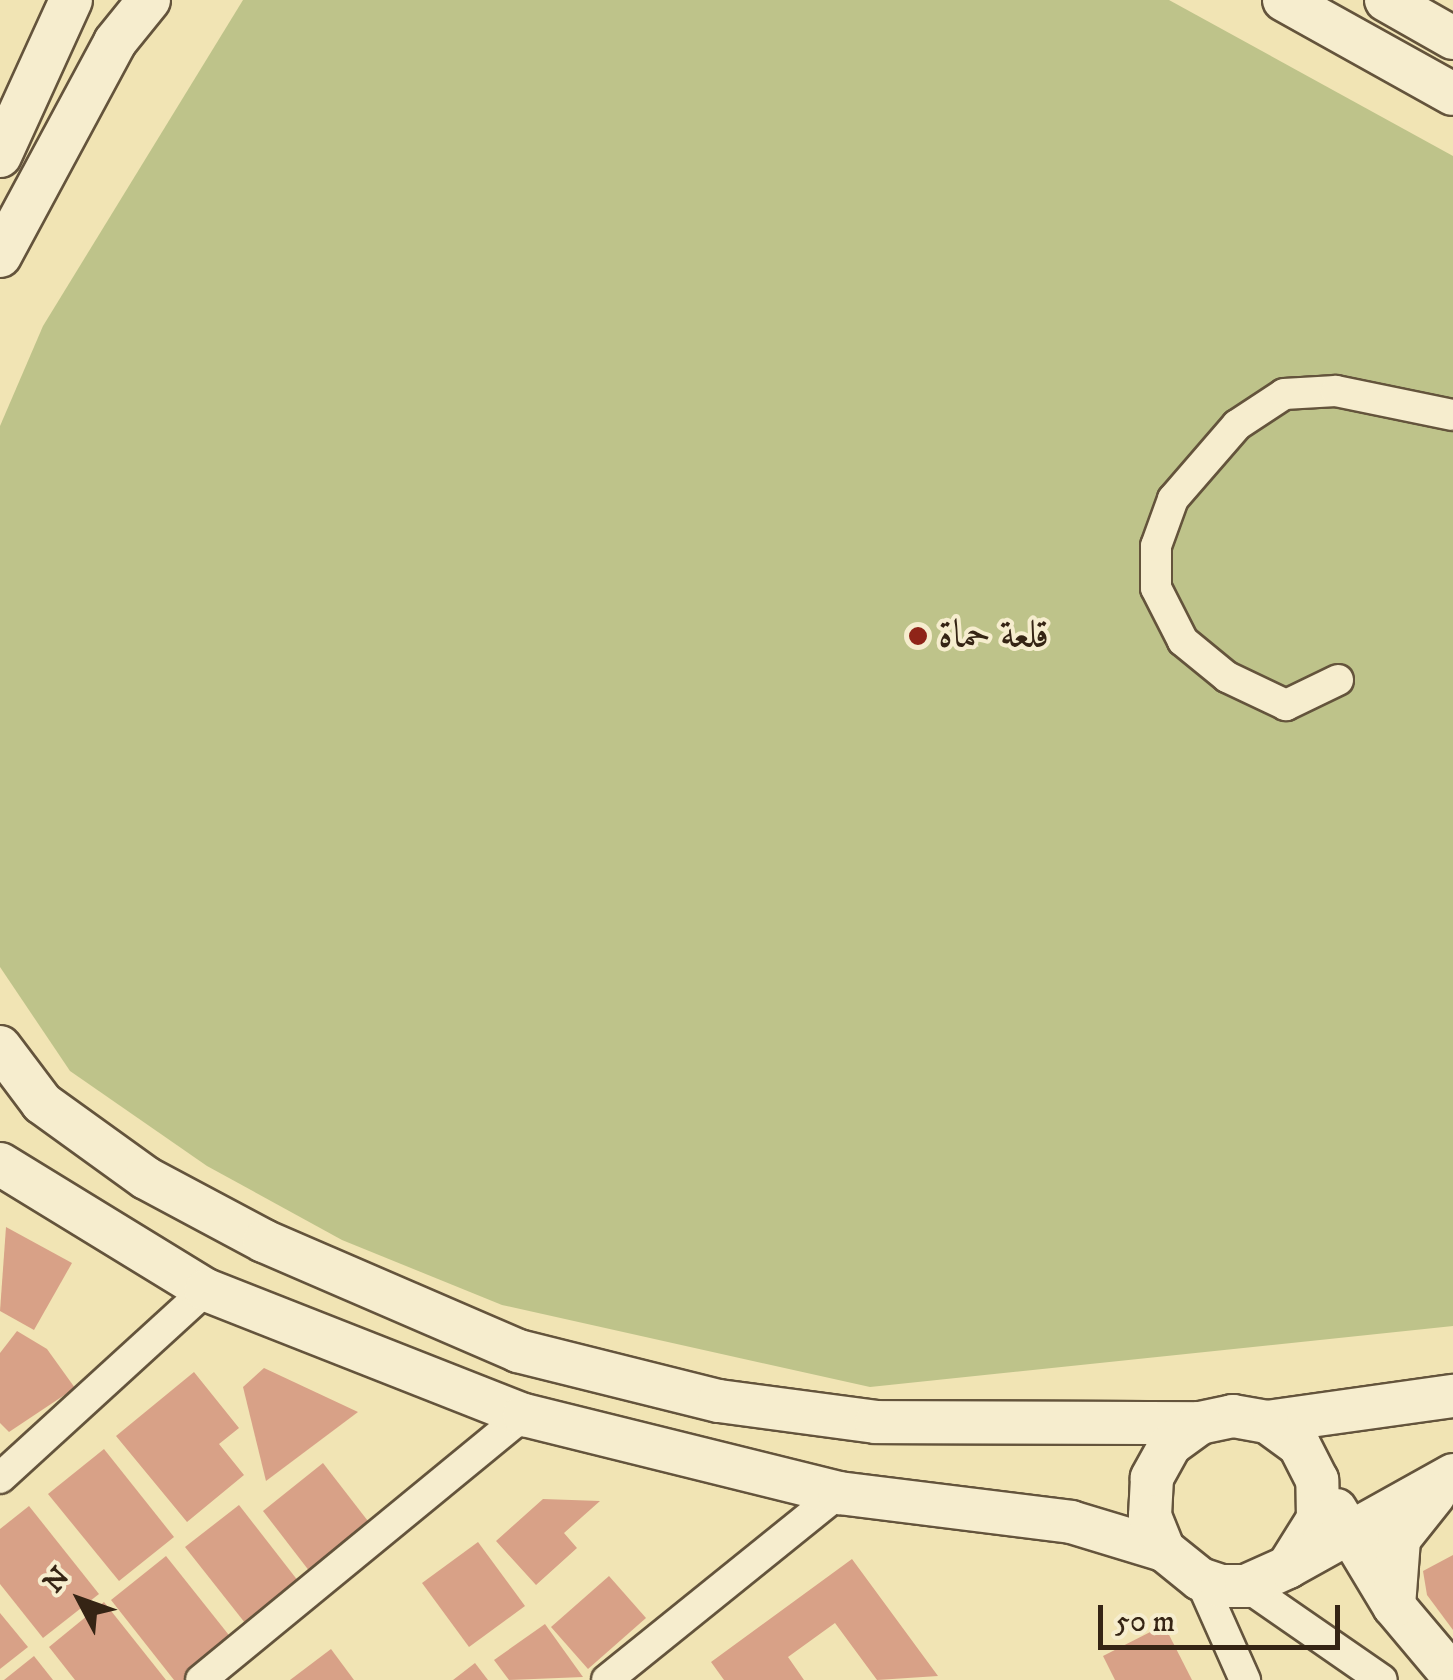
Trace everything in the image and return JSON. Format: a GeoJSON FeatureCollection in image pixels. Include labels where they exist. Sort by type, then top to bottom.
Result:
{"type":"FeatureCollection","features":[{"type":"Feature","properties":{"kind":"main road"},"geometry":{"type":"LineString","coordinates":[[0,156],[71,0]]}},
{"type":"Feature","properties":{"kind":"main road"},"geometry":{"type":"LineString","coordinates":[[0,256],[115,42],[149,0]]}},
{"type":"Feature","properties":{"kind":"main road"},"geometry":{"type":"LineString","coordinates":[[1284,0],[1453,94]]}},
{"type":"Feature","properties":{"kind":"main road"},"geometry":{"type":"LineString","coordinates":[[1386,0],[1453,38]]}},
{"type":"Feature","properties":{"kind":"main road"},"geometry":{"type":"LineString","coordinates":[[0,1046],[42,1103],[146,1178],[264,1241],[518,1352],[720,1401],[876,1422],[1200,1422],[1234,1416],[1267,1422],[1453,1396]]}},
{"type":"Feature","properties":{"kind":"main road"},"geometry":{"type":"LineString","coordinates":[[0,1164],[206,1290],[524,1414],[839,1493],[1071,1522],[1164,1550],[1200,1580],[1246,1586],[1288,1567],[1453,1475]]}},
{"type":"Feature","properties":{"kind":"main road"},"geometry":{"type":"LineString","coordinates":[[1164,1550],[1150,1516],[1152,1478],[1170,1445],[1200,1422]]}},
{"type":"Feature","properties":{"kind":"main road"},"geometry":{"type":"LineString","coordinates":[[1267,1422],[1299,1445],[1394,1606],[1453,1676]]}},
{"type":"Feature","properties":{"kind":"main road"},"geometry":{"type":"LineString","coordinates":[[1394,1606],[1399,1540],[1453,1475]]}},
{"type":"Feature","properties":{"kind":"main road"},"geometry":{"type":"LineString","coordinates":[[1288,1567],[1315,1529],[1317,1480]]}},
{"type":"Feature","properties":{"kind":"street"},"geometry":{"type":"LineString","coordinates":[[1338,680],[1286,705],[1226,677],[1183,640],[1156,588],[1156,546],[1172,499],[1236,425],[1284,394],[1336,391],[1453,415]]}},
{"type":"Feature","properties":{"kind":"street"},"geometry":{"type":"LineString","coordinates":[[1,1475],[206,1290]]}},
{"type":"Feature","properties":{"kind":"street"},"geometry":{"type":"LineString","coordinates":[[201,1680],[524,1414]]}},
{"type":"Feature","properties":{"kind":"street"},"geometry":{"type":"LineString","coordinates":[[607,1680],[839,1493]]}},
{"type":"Feature","properties":{"kind":"street"},"geometry":{"type":"LineString","coordinates":[[1200,1580],[1244,1680]]}},
{"type":"Feature","properties":{"kind":"street"},"geometry":{"type":"LineString","coordinates":[[1246,1586],[1382,1680]]}},
{"type":"Feature","properties":{"kind":"green space"},"geometry":{"type":"Polygon","coordinates":[[[243,0],[1169,0],[1453,156],[1453,1326],[870,1387],[502,1305],[342,1240],[207,1166],[70,1071],[0,967],[0,426],[43,326],[243,0]]]}},
{"type":"Feature","properties":{"kind":"building"},"geometry":{"type":"Polygon","coordinates":[[[6,1227],[72,1263],[34,1330],[0,1311],[6,1227]]]}},
{"type":"Feature","properties":{"kind":"building"},"geometry":{"type":"Polygon","coordinates":[[[17,1331],[47,1349],[75,1388],[9,1432],[0,1423],[0,1353],[17,1331]]]}},
{"type":"Feature","properties":{"kind":"building"},"geometry":{"type":"Polygon","coordinates":[[[264,1368],[358,1412],[266,1481],[243,1387],[264,1368]]]}},
{"type":"Feature","properties":{"kind":"building"},"geometry":{"type":"Polygon","coordinates":[[[194,1372],[239,1428],[219,1444],[244,1475],[187,1522],[116,1436],[194,1372]]]}},
{"type":"Feature","properties":{"kind":"building"},"geometry":{"type":"Polygon","coordinates":[[[104,1449],[174,1537],[119,1581],[48,1494],[104,1449]]]}},
{"type":"Feature","properties":{"kind":"building"},"geometry":{"type":"Polygon","coordinates":[[[323,1463],[371,1525],[310,1572],[263,1511],[323,1463]]]}},
{"type":"Feature","properties":{"kind":"building"},"geometry":{"type":"Polygon","coordinates":[[[543,1499],[600,1501],[564,1533],[577,1548],[536,1585],[496,1541],[543,1499]]]}},
{"type":"Feature","properties":{"kind":"building"},"geometry":{"type":"Polygon","coordinates":[[[239,1505],[302,1586],[249,1628],[185,1547],[239,1505]]]}},
{"type":"Feature","properties":{"kind":"building"},"geometry":{"type":"Polygon","coordinates":[[[29,1506],[99,1594],[43,1638],[0,1584],[0,1529],[29,1506]]]}},
{"type":"Feature","properties":{"kind":"building"},"geometry":{"type":"Polygon","coordinates":[[[478,1542],[525,1606],[469,1647],[422,1583],[478,1542]]]}},
{"type":"Feature","properties":{"kind":"building"},"geometry":{"type":"Polygon","coordinates":[[[1453,1555],[1453,1630],[1427,1595],[1423,1571],[1453,1555]]]}},
{"type":"Feature","properties":{"kind":"building"},"geometry":{"type":"Polygon","coordinates":[[[166,1556],[236,1644],[191,1680],[174,1680],[111,1600],[166,1556]]]}},
{"type":"Feature","properties":{"kind":"building"},"geometry":{"type":"Polygon","coordinates":[[[852,1559],[938,1676],[877,1680],[835,1623],[788,1657],[804,1680],[724,1680],[711,1662],[852,1559]]]}},
{"type":"Feature","properties":{"kind":"building"},"geometry":{"type":"Polygon","coordinates":[[[609,1576],[646,1618],[588,1669],[551,1627],[609,1576]]]}},
{"type":"Feature","properties":{"kind":"building"},"geometry":{"type":"Polygon","coordinates":[[[104,1602],[166,1680],[75,1680],[49,1647],[104,1602]]]}},
{"type":"Feature","properties":{"kind":"building"},"geometry":{"type":"Polygon","coordinates":[[[0,1613],[28,1647],[0,1669],[0,1613]]]}},
{"type":"Feature","properties":{"kind":"building"},"geometry":{"type":"Polygon","coordinates":[[[545,1624],[583,1677],[509,1680],[494,1660],[545,1624]]]}},
{"type":"Feature","properties":{"kind":"building"},"geometry":{"type":"Polygon","coordinates":[[[1164,1625],[1192,1680],[1115,1680],[1103,1656],[1164,1625]]]}},
{"type":"Feature","properties":{"kind":"building"},"geometry":{"type":"Polygon","coordinates":[[[331,1649],[354,1680],[290,1680],[331,1649]]]}},
{"type":"Feature","properties":{"kind":"building"},"geometry":{"type":"Polygon","coordinates":[[[34,1656],[53,1680],[4,1680],[34,1656]]]}},
{"type":"Feature","properties":{"kind":"building"},"geometry":{"type":"Polygon","coordinates":[[[475,1663],[488,1680],[453,1680],[475,1663]]]}},
{"type":"Feature","properties":{"kind":"place","name":"قلعة حماة"},"geometry":{"type":"Point","coordinates":[918,636]}}]}
